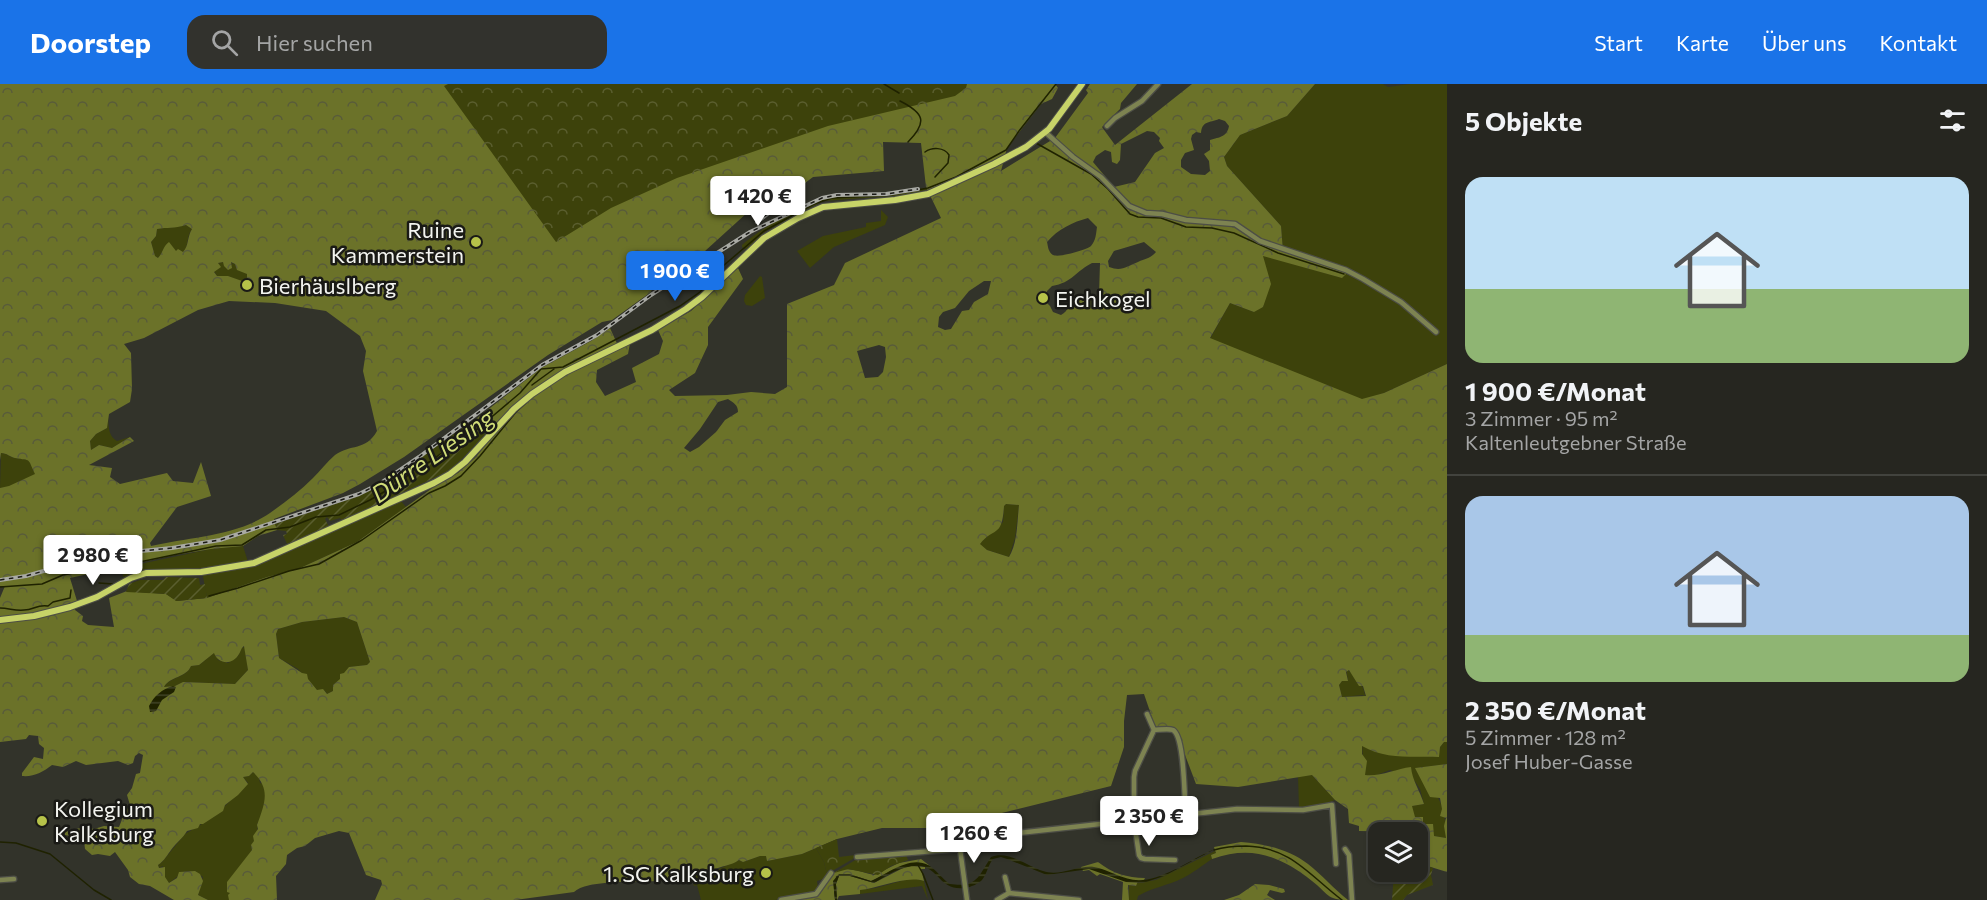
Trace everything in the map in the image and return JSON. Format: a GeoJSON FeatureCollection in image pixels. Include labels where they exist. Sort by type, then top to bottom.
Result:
{"type":"FeatureCollection","features":[{"type":"Feature","properties":{"kind":"main road"},"geometry":{"type":"LineString","coordinates":[[0,621],[70,607],[97,597],[130,578],[146,573],[201,572],[266,559],[434,483],[465,462],[501,422],[532,394],[565,372],[652,330],[686,309],[702,297],[758,243],[774,232],[823,207],[895,200],[937,187],[1003,160],[1045,132],[1082,84]]}},
{"type":"Feature","properties":{"kind":"street"},"geometry":{"type":"LineString","coordinates":[[1107,126],[1115,118],[1142,102],[1158,84]]}},
{"type":"Feature","properties":{"kind":"street"},"geometry":{"type":"LineString","coordinates":[[1045,132],[1073,157],[1101,177],[1129,206],[1146,213],[1186,220],[1235,224],[1260,241],[1346,270],[1363,279],[1401,302],[1436,332]]}},
{"type":"Feature","properties":{"kind":"street"},"geometry":{"type":"LineString","coordinates":[[1147,714],[1154,730],[1135,771],[1134,821],[1139,855],[1141,858],[1175,860]]}},
{"type":"Feature","properties":{"kind":"street"},"geometry":{"type":"LineString","coordinates":[[1154,730],[1170,729],[1176,734],[1184,766],[1186,815]]}},
{"type":"Feature","properties":{"kind":"street"},"geometry":{"type":"LineString","coordinates":[[967,900],[960,849],[962,844],[968,842],[999,835],[1237,810],[1303,810],[1332,805],[1336,864]]}},
{"type":"Feature","properties":{"kind":"street"},"geometry":{"type":"LineString","coordinates":[[857,857],[960,849]]}},
{"type":"Feature","properties":{"kind":"street"},"geometry":{"type":"LineString","coordinates":[[1345,849],[1349,857],[1352,900]]}},
{"type":"Feature","properties":{"kind":"street"},"geometry":{"type":"LineString","coordinates":[[781,900],[816,894],[831,873]]}},
{"type":"Feature","properties":{"kind":"street"},"geometry":{"type":"LineString","coordinates":[[1005,877],[1009,893]]}},
{"type":"Feature","properties":{"kind":"street"},"geometry":{"type":"LineString","coordinates":[[0,880],[14,879]]}},
{"type":"Feature","properties":{"kind":"street"},"geometry":{"type":"LineString","coordinates":[[997,900],[1009,893],[1079,900]]}},
{"type":"Feature","properties":{"kind":"green space"},"geometry":{"type":"Polygon","coordinates":[[[0,84],[1055,84],[1058,88],[1052,99],[1041,104],[1007,148],[1001,171],[1055,138],[1088,93],[1086,90],[1090,84],[1137,84],[1121,103],[1120,109],[1102,127],[1115,145],[1192,84],[1315,84],[1287,116],[1240,135],[1224,157],[1227,166],[1281,226],[1283,251],[1345,271],[1346,274],[1342,278],[1263,256],[1271,284],[1263,307],[1254,312],[1230,303],[1210,338],[1362,399],[1384,393],[1447,364],[1447,742],[1440,747],[1439,757],[1390,755],[1362,746],[1362,754],[1367,761],[1365,775],[1382,774],[1411,767],[1424,804],[1412,806],[1415,817],[1423,817],[1423,822],[1368,822],[1368,831],[1359,831],[1359,826],[1349,823],[1348,809],[1335,800],[1312,775],[1238,787],[1196,784],[1176,731],[1156,729],[1144,694],[1127,695],[1124,747],[1111,786],[941,828],[882,828],[837,839],[802,854],[767,861],[766,856],[743,862],[739,860],[682,878],[589,885],[574,892],[515,900],[375,900],[382,884],[381,880],[366,875],[349,833],[339,831],[315,838],[287,855],[286,864],[276,876],[277,900],[229,900],[227,882],[252,850],[253,836],[258,829],[257,825],[264,803],[262,784],[253,772],[243,777],[248,784],[225,805],[223,811],[200,824],[198,828],[187,831],[158,865],[159,868],[165,867],[165,877],[169,883],[177,878],[179,872],[195,871],[200,874],[203,881],[198,895],[208,900],[174,900],[150,886],[139,884],[130,877],[128,870],[115,852],[110,856],[92,855],[85,849],[82,838],[65,835],[65,832],[84,827],[94,829],[104,826],[119,827],[130,805],[127,795],[132,788],[136,774],[140,773],[143,755],[139,753],[135,756],[133,763],[128,765],[118,761],[86,765],[76,761],[63,767],[52,765],[38,774],[22,776],[34,757],[43,759],[44,748],[39,744],[38,736],[29,735],[26,739],[0,742],[0,598],[5,586],[0,586],[0,488],[35,474],[27,460],[1,453],[0,460],[0,84]],[[1219,119],[1204,124],[1201,133],[1196,132],[1192,135],[1194,150],[1185,153],[1181,160],[1181,167],[1191,174],[1205,175],[1210,171],[1209,161],[1204,154],[1210,150],[1210,140],[1223,136],[1229,126],[1225,121],[1219,119]],[[1147,131],[1121,144],[1120,160],[1117,164],[1112,162],[1111,152],[1105,150],[1096,156],[1093,162],[1114,187],[1135,182],[1155,153],[1164,148],[1159,141],[1160,138],[1154,132],[1147,131]],[[883,142],[884,171],[813,177],[757,219],[748,212],[694,261],[653,287],[651,292],[612,320],[602,322],[548,355],[404,457],[360,484],[343,493],[274,519],[277,530],[258,536],[243,546],[175,555],[70,578],[77,601],[73,603],[75,610],[83,616],[82,621],[88,625],[114,627],[109,598],[127,591],[166,594],[177,601],[207,598],[298,569],[357,542],[438,484],[458,473],[475,458],[490,440],[476,419],[541,368],[610,328],[619,348],[630,343],[628,354],[597,370],[596,382],[605,396],[636,382],[632,368],[659,354],[663,341],[658,330],[691,311],[738,268],[743,279],[708,327],[708,345],[695,373],[669,390],[675,396],[751,392],[775,394],[787,387],[787,304],[834,285],[845,263],[941,218],[926,187],[921,143],[883,142]],[[1088,218],[1056,233],[1047,242],[1049,251],[1056,256],[1091,246],[1096,237],[1097,227],[1088,218]],[[186,225],[157,229],[156,236],[151,242],[155,256],[158,258],[169,242],[176,251],[185,250],[192,229],[186,225]],[[1144,242],[1114,251],[1108,261],[1109,267],[1124,268],[1156,252],[1144,242]],[[223,262],[218,263],[221,267],[214,272],[217,276],[228,276],[242,281],[247,278],[247,274],[237,270],[235,264],[231,262],[232,268],[228,270],[223,262]],[[1100,263],[1087,266],[1065,282],[1052,286],[1047,291],[1045,301],[1053,312],[1061,315],[1076,297],[1099,295],[1100,263]],[[984,281],[969,291],[955,308],[943,312],[939,317],[938,327],[945,330],[951,329],[962,311],[969,310],[974,302],[988,294],[991,281],[984,281]],[[229,301],[198,310],[144,338],[124,344],[131,353],[130,402],[109,414],[107,428],[96,434],[90,441],[91,450],[99,445],[112,448],[130,437],[134,441],[89,465],[112,468],[110,477],[120,484],[167,473],[173,481],[193,483],[201,462],[211,496],[177,507],[150,543],[151,546],[212,535],[257,521],[297,492],[335,455],[368,442],[377,431],[363,371],[366,351],[360,336],[326,311],[275,303],[229,301]],[[879,345],[857,351],[865,378],[878,377],[883,372],[885,347],[879,345]],[[728,399],[718,402],[684,448],[690,452],[716,432],[725,420],[738,412],[735,404],[728,399]],[[1006,504],[999,528],[980,544],[987,550],[1009,557],[1016,538],[1019,505],[1006,504]],[[344,617],[302,622],[278,629],[276,634],[279,658],[307,674],[308,679],[317,690],[323,689],[327,694],[333,691],[333,685],[340,679],[340,674],[349,667],[367,665],[370,662],[357,622],[344,617]],[[244,646],[236,658],[229,662],[222,661],[214,653],[199,665],[191,666],[186,673],[170,681],[164,687],[175,686],[183,682],[235,684],[248,670],[244,646]],[[1349,670],[1346,672],[1348,681],[1342,681],[1339,685],[1342,697],[1366,696],[1363,686],[1359,686],[1349,670]]]}},
{"type":"Feature","properties":{"kind":"green space"},"geometry":{"type":"Polygon","coordinates":[[[448,84],[967,84],[966,88],[955,96],[828,126],[677,178],[611,208],[556,242],[444,86],[448,84]]]}},
{"type":"Feature","properties":{"kind":"green space"},"geometry":{"type":"Polygon","coordinates":[[[1315,84],[1383,84],[1388,87],[1410,84],[1447,84],[1447,364],[1384,393],[1362,400],[1210,339],[1230,303],[1254,312],[1263,255],[1342,278],[1283,251],[1281,226],[1227,166],[1224,157],[1240,135],[1287,116],[1315,84]]]}},
{"type":"Feature","properties":{"kind":"green space"},"geometry":{"type":"Polygon","coordinates":[[[932,186],[934,188],[904,195],[823,201],[766,231],[746,249],[742,247],[772,223],[821,199],[894,193],[932,186]]]}},
{"type":"Feature","properties":{"kind":"green space"},"geometry":{"type":"Polygon","coordinates":[[[881,210],[888,217],[885,225],[834,247],[810,268],[797,251],[823,236],[866,227],[866,223],[881,221],[881,210]]]}},
{"type":"Feature","properties":{"kind":"green space"},"geometry":{"type":"Polygon","coordinates":[[[186,225],[192,229],[183,253],[164,248],[158,258],[155,256],[151,242],[156,236],[157,229],[186,225]]]}},
{"type":"Feature","properties":{"kind":"green space"},"geometry":{"type":"Polygon","coordinates":[[[222,262],[232,268],[231,263],[235,264],[247,274],[247,278],[242,282],[228,276],[217,276],[214,271],[218,268],[217,264],[222,262]]]}},
{"type":"Feature","properties":{"kind":"green space"},"geometry":{"type":"Polygon","coordinates":[[[760,276],[765,298],[752,306],[746,305],[745,295],[760,276]]]}},
{"type":"Feature","properties":{"kind":"green space"},"geometry":{"type":"Polygon","coordinates":[[[108,414],[109,429],[114,439],[117,441],[130,437],[112,448],[99,445],[91,450],[90,441],[96,434],[107,428],[108,414]]]}},
{"type":"Feature","properties":{"kind":"green space"},"geometry":{"type":"Polygon","coordinates":[[[476,419],[485,435],[451,470],[342,521],[340,518],[330,521],[327,517],[325,519],[329,527],[288,546],[283,535],[287,534],[286,531],[277,530],[275,524],[374,489],[476,419]]]}},
{"type":"Feature","properties":{"kind":"green space"},"geometry":{"type":"Polygon","coordinates":[[[1,453],[28,460],[36,474],[9,487],[0,488],[1,453]]]}},
{"type":"Feature","properties":{"kind":"green space"},"geometry":{"type":"Polygon","coordinates":[[[400,500],[406,507],[357,542],[298,569],[207,598],[202,571],[125,578],[123,576],[121,568],[211,549],[243,546],[249,565],[400,500]]]}},
{"type":"Feature","properties":{"kind":"green space"},"geometry":{"type":"Polygon","coordinates":[[[1006,504],[1019,505],[1015,538],[1009,557],[987,550],[979,544],[1003,522],[1006,504]]]}},
{"type":"Feature","properties":{"kind":"green space"},"geometry":{"type":"Polygon","coordinates":[[[166,577],[199,578],[200,585],[205,584],[207,598],[176,601],[166,594],[126,592],[129,584],[140,580],[163,580],[166,577]]]}},
{"type":"Feature","properties":{"kind":"green space"},"geometry":{"type":"Polygon","coordinates":[[[344,617],[357,622],[370,662],[367,665],[349,667],[333,691],[327,694],[325,691],[317,690],[298,669],[279,658],[276,634],[278,629],[302,622],[344,617]]]}},
{"type":"Feature","properties":{"kind":"green space"},"geometry":{"type":"Polygon","coordinates":[[[245,647],[248,670],[235,684],[183,682],[175,686],[164,687],[170,681],[186,673],[191,666],[199,665],[215,652],[218,660],[228,663],[238,656],[241,648],[245,647]]]}},
{"type":"Feature","properties":{"kind":"green space"},"geometry":{"type":"Polygon","coordinates":[[[1346,670],[1359,681],[1365,697],[1363,695],[1342,697],[1339,685],[1342,681],[1348,680],[1346,670]]]}},
{"type":"Feature","properties":{"kind":"green space"},"geometry":{"type":"Polygon","coordinates":[[[1447,742],[1447,764],[1416,768],[1439,799],[1446,826],[1446,838],[1434,836],[1428,830],[1428,822],[1419,822],[1415,818],[1411,806],[1424,804],[1420,789],[1412,777],[1390,770],[1374,776],[1364,775],[1362,745],[1438,757],[1440,747],[1447,742]]]}},
{"type":"Feature","properties":{"kind":"green space"},"geometry":{"type":"Polygon","coordinates":[[[1447,764],[1447,872],[1428,866],[1428,824],[1433,824],[1434,836],[1446,838],[1444,826],[1446,818],[1440,816],[1442,809],[1440,798],[1430,797],[1415,768],[1447,764]]]}},
{"type":"Feature","properties":{"kind":"green space"},"geometry":{"type":"Polygon","coordinates":[[[253,772],[259,777],[260,783],[264,784],[266,798],[263,816],[257,824],[256,841],[252,849],[227,885],[230,893],[229,900],[208,900],[198,895],[203,877],[195,871],[180,872],[169,883],[164,877],[163,866],[159,868],[158,865],[185,834],[215,816],[248,783],[243,777],[253,772]]]}},
{"type":"Feature","properties":{"kind":"green space"},"geometry":{"type":"Polygon","coordinates":[[[1312,775],[1335,800],[1321,805],[1299,808],[1298,776],[1312,775]]]}},
{"type":"Feature","properties":{"kind":"green space"},"geometry":{"type":"Polygon","coordinates":[[[837,839],[839,857],[856,855],[856,857],[827,874],[824,862],[816,848],[837,839]]]}},
{"type":"Feature","properties":{"kind":"green space"},"geometry":{"type":"Polygon","coordinates":[[[1241,842],[1268,846],[1301,859],[1348,900],[1331,897],[1300,872],[1265,855],[1240,853],[1212,859],[1211,855],[1216,853],[1214,847],[1241,842]]]}},
{"type":"Feature","properties":{"kind":"green space","name":"1. SC Kalksburg"},"geometry":{"type":"Polygon","coordinates":[[[816,848],[824,862],[827,874],[823,879],[817,881],[818,889],[815,892],[775,900],[701,900],[697,885],[694,886],[692,876],[712,872],[739,860],[743,862],[766,856],[767,861],[802,854],[816,848]]]}},
{"type":"Feature","properties":{"kind":"green space"},"geometry":{"type":"Polygon","coordinates":[[[1215,851],[1216,853],[1211,855],[1212,859],[1187,876],[1144,893],[1138,896],[1137,900],[1129,900],[1129,885],[1136,886],[1137,883],[1156,880],[1215,851]]]}},
{"type":"Feature","properties":{"kind":"green space"},"geometry":{"type":"Polygon","coordinates":[[[906,855],[908,860],[891,866],[878,875],[848,869],[834,873],[857,859],[906,855]]]}},
{"type":"Feature","properties":{"kind":"green space"},"geometry":{"type":"Polygon","coordinates":[[[921,859],[930,866],[915,863],[907,865],[871,881],[849,874],[836,876],[835,900],[787,900],[820,894],[831,876],[840,870],[846,869],[874,875],[899,863],[921,859]]]}},
{"type":"Feature","properties":{"kind":"green space"},"geometry":{"type":"Polygon","coordinates":[[[1098,862],[1120,874],[1145,878],[1138,881],[1136,886],[1128,885],[1129,900],[1122,900],[1123,882],[1100,874],[1097,876],[1089,870],[1083,871],[1081,867],[1098,862]]]}},
{"type":"Feature","properties":{"kind":"green space"},"geometry":{"type":"Polygon","coordinates":[[[911,866],[925,867],[921,869],[924,881],[892,882],[860,890],[860,894],[839,896],[837,900],[836,884],[839,876],[850,876],[874,883],[911,866]]]}},
{"type":"Feature","properties":{"kind":"green space"},"geometry":{"type":"Polygon","coordinates":[[[1428,866],[1433,868],[1431,875],[1433,885],[1407,895],[1403,900],[1392,900],[1393,882],[1428,882],[1428,866]]]}},
{"type":"Feature","properties":{"kind":"green space"},"geometry":{"type":"Polygon","coordinates":[[[912,878],[924,881],[928,900],[922,886],[860,894],[859,890],[876,888],[912,878]]]}},
{"type":"Feature","properties":{"kind":"green space"},"geometry":{"type":"Polygon","coordinates":[[[1255,884],[1284,889],[1285,892],[1270,890],[1267,895],[1275,900],[1224,900],[1239,895],[1255,884]]]}},
{"type":"Feature","properties":{"kind":"shaded area"},"geometry":{"type":"Polygon","coordinates":[[[173,686],[176,687],[174,692],[162,700],[156,711],[150,712],[149,706],[156,696],[173,686]]]}},
{"type":"Feature","properties":{"kind":"shaded area"},"geometry":{"type":"Polygon","coordinates":[[[1215,849],[1164,876],[1143,883],[1126,882],[1089,869],[1047,875],[1001,857],[993,859],[984,878],[965,888],[950,886],[921,866],[903,868],[874,883],[850,876],[839,876],[836,884],[837,900],[835,900],[833,881],[839,874],[849,874],[871,881],[914,862],[928,865],[950,884],[959,885],[976,880],[991,857],[997,855],[1011,857],[1049,872],[1094,867],[1124,878],[1143,880],[1170,872],[1215,849]]]}},
{"type":"Feature","properties":{"kind":"waterway"},"geometry":{"type":"LineString","coordinates":[[884,84],[899,93]]}},
{"type":"Feature","properties":{"kind":"waterway","name":"Dürre Liesing"},"geometry":{"type":"LineString","coordinates":[[0,587],[42,584],[63,575],[216,546],[242,545],[266,530],[290,527],[316,517],[339,515],[401,482],[412,471],[433,460],[448,447],[475,431],[520,393],[541,369],[563,367],[680,306],[700,292],[723,266],[764,231],[814,204],[832,198],[890,195],[928,188],[956,177],[1006,150],[1056,84]]}},
{"type":"Feature","properties":{"kind":"waterway"},"geometry":{"type":"LineString","coordinates":[[900,101],[918,114],[921,123],[908,142]]}},
{"type":"Feature","properties":{"kind":"waterway"},"geometry":{"type":"LineString","coordinates":[[1036,143],[1091,174],[1130,214],[1138,217],[1161,218],[1186,227],[1212,228],[1234,233],[1278,253],[1344,274]]}},
{"type":"Feature","properties":{"kind":"waterway"},"geometry":{"type":"LineString","coordinates":[[925,152],[938,149],[944,150],[949,155],[948,163],[935,177]]}},
{"type":"Feature","properties":{"kind":"waterway"},"geometry":{"type":"LineString","coordinates":[[532,385],[554,369]]}},
{"type":"Feature","properties":{"kind":"waterway"},"geometry":{"type":"LineString","coordinates":[[209,596],[319,564],[362,540],[429,493],[461,476],[526,403]]}},
{"type":"Feature","properties":{"kind":"waterway"},"geometry":{"type":"LineString","coordinates":[[99,583],[113,584]]}},
{"type":"Feature","properties":{"kind":"waterway"},"geometry":{"type":"LineString","coordinates":[[0,608],[27,610],[48,606],[53,602],[70,598],[71,590]]}},
{"type":"Feature","properties":{"kind":"waterway"},"geometry":{"type":"LineString","coordinates":[[0,842],[16,843],[50,854],[94,890],[111,900]]}},
{"type":"Feature","properties":{"kind":"waterway"},"geometry":{"type":"LineString","coordinates":[[1214,850],[1246,846],[1275,851],[1299,864],[1342,900]]}},
{"type":"Feature","properties":{"kind":"waterway"},"geometry":{"type":"LineString","coordinates":[[918,865],[933,900]]}},
{"type":"Feature","properties":{"kind":"railway"},"geometry":{"type":"LineString","coordinates":[[0,580],[26,576],[100,555],[172,548],[220,540],[359,494],[381,483],[419,457],[542,365],[597,335],[651,295],[750,232],[822,198],[837,195],[886,194],[918,189]]}},
{"type":"Feature","properties":{"kind":"railway"},"geometry":{"type":"LineString","coordinates":[[757,222],[796,192]]}},
{"type":"Feature","properties":{"kind":"place","name":"Ruine Kammerstein"},"geometry":{"type":"Point","coordinates":[476,242]}},
{"type":"Feature","properties":{"kind":"place","name":"Bierhäuslberg"},"geometry":{"type":"Point","coordinates":[247,285]}},
{"type":"Feature","properties":{"kind":"place","name":"Eichkogel"},"geometry":{"type":"Point","coordinates":[1043,298]}},
{"type":"Feature","properties":{"kind":"place","name":"Kollegium Kalksburg"},"geometry":{"type":"Point","coordinates":[42,821]}},
{"type":"Feature","properties":{"kind":"place","name":"1. SC Kalksburg"},"geometry":{"type":"Point","coordinates":[766,873]}}]}
